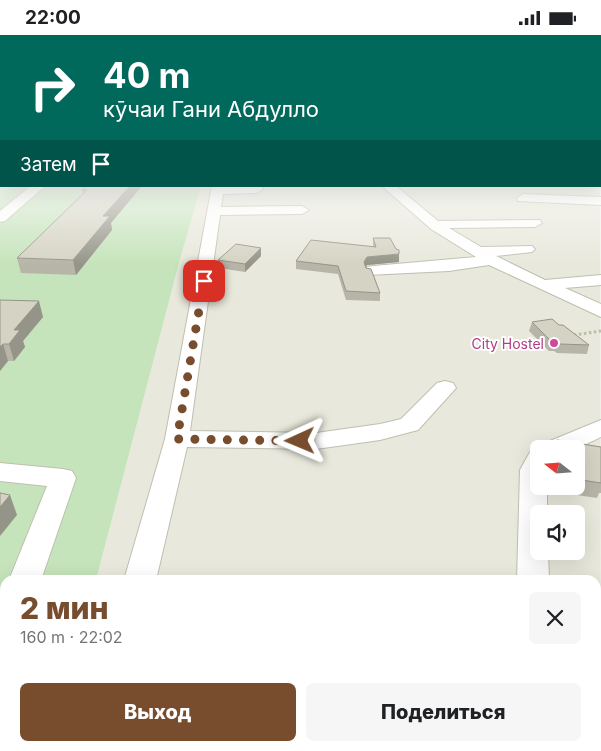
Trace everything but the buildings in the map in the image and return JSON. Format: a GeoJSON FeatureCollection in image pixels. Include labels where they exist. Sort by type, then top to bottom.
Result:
{"type":"FeatureCollection","features":[{"type":"Feature","properties":{"kind":"street"},"geometry":{"type":"LineString","coordinates":[[0,218],[24,198]]}},
{"type":"Feature","properties":{"kind":"street"},"geometry":{"type":"LineString","coordinates":[[141,575],[177,439],[204,281],[216,198]]}},
{"type":"Feature","properties":{"kind":"street"},"geometry":{"type":"LineString","coordinates":[[231,198],[302,210]]}},
{"type":"Feature","properties":{"kind":"street"},"geometry":{"type":"LineString","coordinates":[[402,198],[436,225],[485,256],[542,285],[601,311]]}},
{"type":"Feature","properties":{"kind":"street"},"geometry":{"type":"LineString","coordinates":[[535,198],[601,201]]}},
{"type":"Feature","properties":{"kind":"street"},"geometry":{"type":"LineString","coordinates":[[436,225],[456,223],[535,223]]}},
{"type":"Feature","properties":{"kind":"street"},"geometry":{"type":"LineString","coordinates":[[373,271],[449,266],[485,256],[527,249]]}},
{"type":"Feature","properties":{"kind":"street"},"geometry":{"type":"LineString","coordinates":[[542,285],[601,280]]}},
{"type":"Feature","properties":{"kind":"street"},"geometry":{"type":"LineString","coordinates":[[177,439],[316,441],[380,432],[409,425],[445,388]]}},
{"type":"Feature","properties":{"kind":"street"},"geometry":{"type":"LineString","coordinates":[[574,440],[601,428]]}},
{"type":"Feature","properties":{"kind":"street"},"geometry":{"type":"LineString","coordinates":[[0,472],[63,478],[27,575]]}},
{"type":"Feature","properties":{"kind":"street"},"geometry":{"type":"LineString","coordinates":[[533,575],[535,495]]}},
{"type":"Feature","properties":{"kind":"path"},"geometry":{"type":"LineString","coordinates":[[571,335],[601,331]]}},
{"type":"Feature","properties":{"kind":"shaded area"},"geometry":{"type":"Polygon","coordinates":[[[197,198],[600,198],[601,575],[97,575],[197,198]]]}},
{"type":"Feature","properties":{"kind":"green space"},"geometry":{"type":"Polygon","coordinates":[[[0,198],[197,198],[97,575],[0,575],[0,198]]]}},
{"type":"Feature","properties":{"kind":"place","name":"City Hostel"},"geometry":{"type":"Point","coordinates":[554,343]}},
{"type":"Feature","properties":{"kind":"route"},"geometry":{"type":"LineString","coordinates":[[204,281],[177,439],[267,442],[300,441]]}}]}
